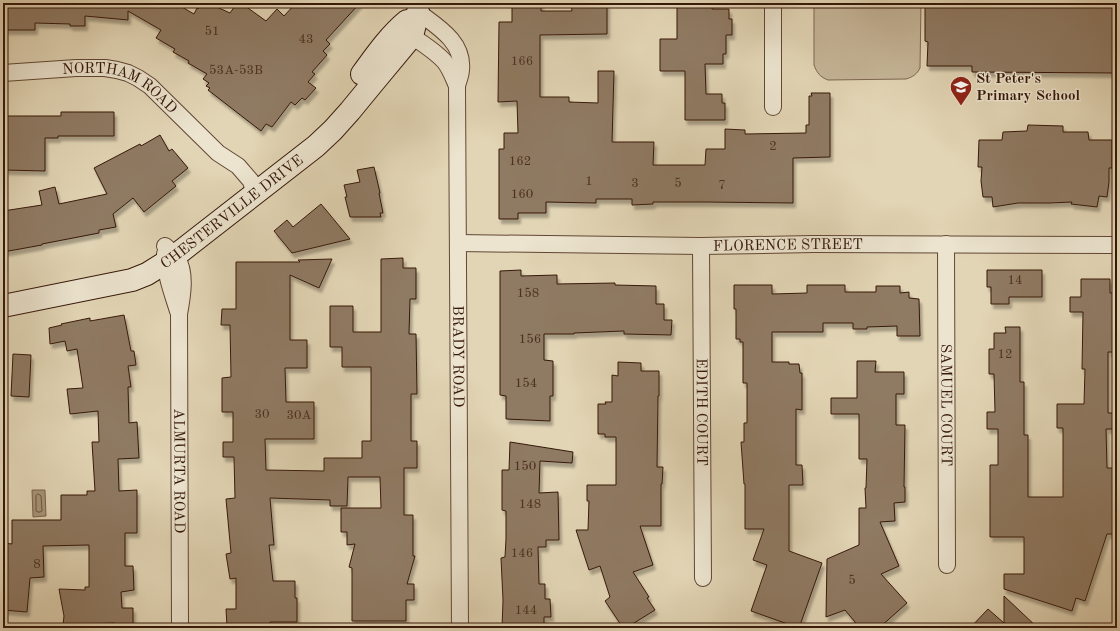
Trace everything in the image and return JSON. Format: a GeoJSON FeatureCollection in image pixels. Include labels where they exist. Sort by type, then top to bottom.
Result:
{"type":"FeatureCollection","features":[{"type":"Feature","properties":{"kind":"street"},"geometry":{"type":"LineString","coordinates":[[773,3],[773,108]]}},
{"type":"Feature","properties":{"kind":"street","name":"BRADY ROAD"},"geometry":{"type":"LineString","coordinates":[[457,86],[444,61],[438,55],[405,32],[421,7],[449,36],[456,47],[461,62],[461,71],[457,86],[460,628]]}},
{"type":"Feature","properties":{"kind":"street","name":"CHESTERVILLE DRIVE"},"geometry":{"type":"LineString","coordinates":[[3,306],[132,280],[147,274],[249,188],[296,145],[340,102],[382,48],[405,32]]}},
{"type":"Feature","properties":{"kind":"street","name":"NORTHAM ROAD"},"geometry":{"type":"LineString","coordinates":[[3,73],[94,67],[128,73],[150,86],[218,153],[229,172],[249,188]]}},
{"type":"Feature","properties":{"kind":"street","name":"FLORENCE STREET"},"geometry":{"type":"LineString","coordinates":[[458,243],[701,246],[813,244],[1117,246]]}},
{"type":"Feature","properties":{"kind":"street","name":"SAMUEL COURT"},"geometry":{"type":"LineString","coordinates":[[946,244],[946,565]]}},
{"type":"Feature","properties":{"kind":"street","name":"EDITH COURT"},"geometry":{"type":"LineString","coordinates":[[701,246],[703,578]]}},
{"type":"Feature","properties":{"kind":"street","name":"CHESTERVILLE DRIVE"},"geometry":{"type":"LineString","coordinates":[[3,294],[89,277],[137,262],[168,255]]}},
{"type":"Feature","properties":{"kind":"street","name":"ALMURTA ROAD"},"geometry":{"type":"LineString","coordinates":[[168,255],[178,259],[182,281],[180,314],[180,628]]}},
{"type":"Feature","properties":{"kind":"shaded area"},"geometry":{"type":"Polygon","coordinates":[[[814,3],[921,3],[919,70],[914,75],[906,79],[828,80],[823,78],[814,65],[814,3]]]}},
{"type":"Feature","properties":{"kind":"water"},"geometry":{"type":"Polygon","coordinates":[[[32,490],[45,490],[46,516],[33,517],[32,490]]]}},
{"type":"Feature","properties":{"kind":"building"},"geometry":{"type":"Polygon","coordinates":[[[3,3],[175,3],[194,14],[201,3],[208,3],[230,13],[237,3],[241,3],[266,21],[277,9],[284,16],[296,3],[360,3],[326,40],[330,44],[323,51],[327,55],[312,72],[315,74],[308,82],[316,88],[305,100],[302,98],[295,105],[291,102],[272,127],[266,124],[261,131],[208,90],[210,88],[206,86],[209,83],[203,79],[207,74],[173,52],[175,49],[156,38],[161,30],[128,11],[128,20],[85,16],[85,26],[35,23],[35,30],[3,30],[3,3]]]}},
{"type":"Feature","properties":{"kind":"building"},"geometry":{"type":"Polygon","coordinates":[[[512,3],[541,3],[541,11],[572,11],[571,3],[607,3],[607,34],[540,35],[540,97],[569,97],[569,102],[598,103],[598,71],[614,71],[612,142],[654,142],[653,165],[705,165],[706,149],[725,149],[725,129],[745,130],[745,134],[806,133],[806,125],[809,125],[809,96],[812,96],[811,93],[830,93],[830,157],[793,158],[793,203],[653,202],[653,204],[632,205],[632,199],[596,199],[596,203],[546,202],[546,213],[518,213],[518,219],[499,219],[499,149],[504,149],[504,133],[518,133],[517,101],[498,102],[499,22],[512,22],[512,3]]]}},
{"type":"Feature","properties":{"kind":"building"},"geometry":{"type":"Polygon","coordinates":[[[677,3],[712,3],[712,9],[729,9],[729,19],[732,19],[732,35],[726,35],[726,54],[723,54],[723,64],[705,64],[706,94],[722,94],[722,103],[725,103],[725,120],[685,120],[685,71],[660,71],[660,39],[677,39],[677,3]]]}},
{"type":"Feature","properties":{"kind":"building"},"geometry":{"type":"Polygon","coordinates":[[[925,3],[1117,3],[1117,73],[972,72],[972,66],[927,66],[928,42],[925,41],[925,3]]]}},
{"type":"Feature","properties":{"kind":"building"},"geometry":{"type":"Polygon","coordinates":[[[61,112],[114,112],[114,136],[58,136],[58,138],[45,138],[45,171],[4,170],[5,116],[61,116],[61,112]]]}},
{"type":"Feature","properties":{"kind":"building"},"geometry":{"type":"Polygon","coordinates":[[[1028,125],[1063,126],[1063,132],[1088,132],[1089,140],[1112,140],[1112,168],[1109,168],[1107,197],[1099,196],[1097,207],[1071,204],[1072,202],[1018,203],[993,207],[992,197],[983,197],[981,181],[982,167],[978,167],[979,140],[1002,140],[1003,132],[1027,131],[1028,125]]]}},
{"type":"Feature","properties":{"kind":"building"},"geometry":{"type":"Polygon","coordinates":[[[160,135],[169,151],[172,149],[188,168],[172,181],[176,186],[144,212],[133,198],[113,214],[116,227],[99,230],[99,233],[3,252],[3,211],[42,205],[39,191],[55,187],[59,204],[107,194],[94,168],[140,144],[141,146],[160,135]]]}},
{"type":"Feature","properties":{"kind":"building"},"geometry":{"type":"Polygon","coordinates":[[[374,167],[383,213],[380,213],[381,217],[350,217],[345,197],[347,197],[344,185],[360,182],[357,170],[374,167]]]}},
{"type":"Feature","properties":{"kind":"building"},"geometry":{"type":"Polygon","coordinates":[[[321,204],[350,239],[292,253],[274,231],[287,220],[293,227],[321,204]]]}},
{"type":"Feature","properties":{"kind":"building"},"geometry":{"type":"Polygon","coordinates":[[[403,258],[403,268],[416,268],[416,299],[410,299],[409,334],[416,334],[417,394],[411,394],[411,441],[417,441],[417,468],[404,468],[404,515],[413,515],[413,556],[415,556],[407,584],[414,584],[414,600],[406,600],[406,621],[352,621],[352,568],[349,567],[355,544],[347,545],[347,532],[341,532],[341,508],[381,508],[380,477],[348,477],[347,506],[330,506],[330,500],[270,498],[274,545],[269,545],[273,581],[295,581],[297,622],[270,622],[270,626],[227,626],[226,609],[236,609],[236,578],[230,579],[226,554],[231,553],[226,499],[235,498],[234,457],[223,457],[223,442],[233,442],[233,412],[222,412],[222,378],[231,377],[230,325],[221,325],[222,309],[236,309],[236,262],[300,262],[298,260],[332,259],[319,288],[290,275],[290,340],[307,340],[307,368],[285,368],[286,402],[314,402],[314,439],[265,439],[266,470],[324,471],[324,458],[362,458],[362,441],[371,441],[371,367],[342,367],[342,347],[330,347],[330,306],[353,306],[353,332],[381,332],[381,259],[403,258]]]}},
{"type":"Feature","properties":{"kind":"building"},"geometry":{"type":"Polygon","coordinates":[[[521,270],[521,276],[557,275],[557,284],[615,283],[615,285],[656,286],[656,304],[664,304],[664,320],[672,320],[671,335],[624,334],[624,331],[544,334],[544,360],[553,361],[553,396],[550,396],[550,421],[506,419],[506,396],[500,395],[500,271],[521,270]]]}},
{"type":"Feature","properties":{"kind":"building"},"geometry":{"type":"Polygon","coordinates":[[[987,270],[1042,270],[1042,297],[1009,297],[1009,304],[991,304],[991,287],[987,287],[987,270]]]}},
{"type":"Feature","properties":{"kind":"building"},"geometry":{"type":"Polygon","coordinates":[[[1081,279],[1110,279],[1110,293],[1114,293],[1114,297],[1117,297],[1117,311],[1114,311],[1114,352],[1108,352],[1108,413],[1115,413],[1115,429],[1106,429],[1107,468],[1114,468],[1115,513],[1113,513],[1113,534],[1107,534],[1085,601],[1076,598],[1072,611],[1004,589],[1004,574],[1024,574],[1024,537],[990,537],[990,465],[998,465],[998,429],[987,429],[987,412],[995,412],[994,374],[989,374],[989,349],[994,349],[994,333],[1006,333],[1005,327],[1020,327],[1020,382],[1024,382],[1024,435],[1028,435],[1028,497],[1063,497],[1063,428],[1057,428],[1057,404],[1084,404],[1085,369],[1082,369],[1083,312],[1070,312],[1070,297],[1081,297],[1081,279]]]}},
{"type":"Feature","properties":{"kind":"building"},"geometry":{"type":"Polygon","coordinates":[[[734,285],[772,285],[772,294],[807,293],[807,285],[845,285],[845,292],[876,292],[876,286],[900,286],[900,293],[909,292],[909,298],[919,299],[920,336],[897,336],[897,326],[853,329],[853,323],[823,323],[823,332],[772,332],[772,362],[789,362],[789,364],[799,364],[800,373],[802,373],[802,410],[796,409],[796,465],[802,465],[803,485],[789,485],[789,551],[822,563],[799,628],[751,611],[767,565],[753,560],[764,529],[745,529],[745,484],[741,442],[744,442],[744,423],[747,423],[747,383],[743,383],[743,342],[740,342],[740,339],[736,339],[734,285]]]}},
{"type":"Feature","properties":{"kind":"building"},"geometry":{"type":"Polygon","coordinates":[[[124,315],[131,351],[134,351],[136,365],[128,366],[131,387],[128,387],[129,423],[137,422],[139,458],[118,459],[119,491],[137,490],[137,533],[125,533],[125,566],[133,566],[134,590],[121,592],[122,608],[133,608],[133,628],[114,628],[114,623],[63,625],[64,616],[59,589],[85,590],[85,587],[89,587],[89,545],[43,546],[44,577],[30,578],[27,612],[3,610],[3,543],[12,544],[12,520],[61,520],[61,495],[87,495],[87,491],[95,491],[92,442],[99,442],[98,411],[70,414],[67,389],[83,388],[77,349],[67,351],[65,341],[50,344],[49,328],[90,318],[90,321],[124,315]]]}},
{"type":"Feature","properties":{"kind":"building"},"geometry":{"type":"Polygon","coordinates":[[[13,354],[31,355],[29,397],[11,396],[13,354]]]}},
{"type":"Feature","properties":{"kind":"building"},"geometry":{"type":"Polygon","coordinates":[[[857,361],[876,361],[875,372],[904,372],[904,394],[896,394],[896,425],[905,425],[905,502],[894,503],[895,521],[880,522],[899,566],[881,574],[907,603],[879,628],[860,628],[845,610],[826,617],[827,559],[859,545],[859,508],[866,508],[865,488],[867,459],[859,459],[859,414],[831,414],[831,398],[857,398],[857,361]]]}},
{"type":"Feature","properties":{"kind":"building"},"geometry":{"type":"Polygon","coordinates":[[[618,362],[641,363],[641,371],[659,371],[657,467],[663,467],[661,484],[661,526],[640,526],[653,565],[633,572],[649,597],[647,598],[655,610],[626,628],[623,628],[605,601],[610,597],[600,566],[589,570],[576,530],[588,530],[589,501],[587,501],[587,485],[616,485],[616,437],[605,437],[605,434],[598,434],[598,404],[612,402],[612,375],[618,376],[618,362]]]}},
{"type":"Feature","properties":{"kind":"building"},"geometry":{"type":"Polygon","coordinates":[[[510,442],[573,452],[572,463],[540,461],[539,493],[558,492],[559,540],[546,540],[546,547],[538,547],[539,584],[545,584],[545,599],[550,599],[551,617],[544,617],[544,628],[502,628],[503,600],[501,558],[505,557],[506,511],[502,510],[502,470],[509,470],[510,442]]]}},
{"type":"Feature","properties":{"kind":"building"},"geometry":{"type":"Polygon","coordinates":[[[1004,596],[1038,628],[970,628],[988,609],[1004,623],[1004,596]]]}},
{"type":"Feature","properties":{"kind":"place","name":"St Peter's Primary School"},"geometry":{"type":"Point","coordinates":[961,106]}}]}
